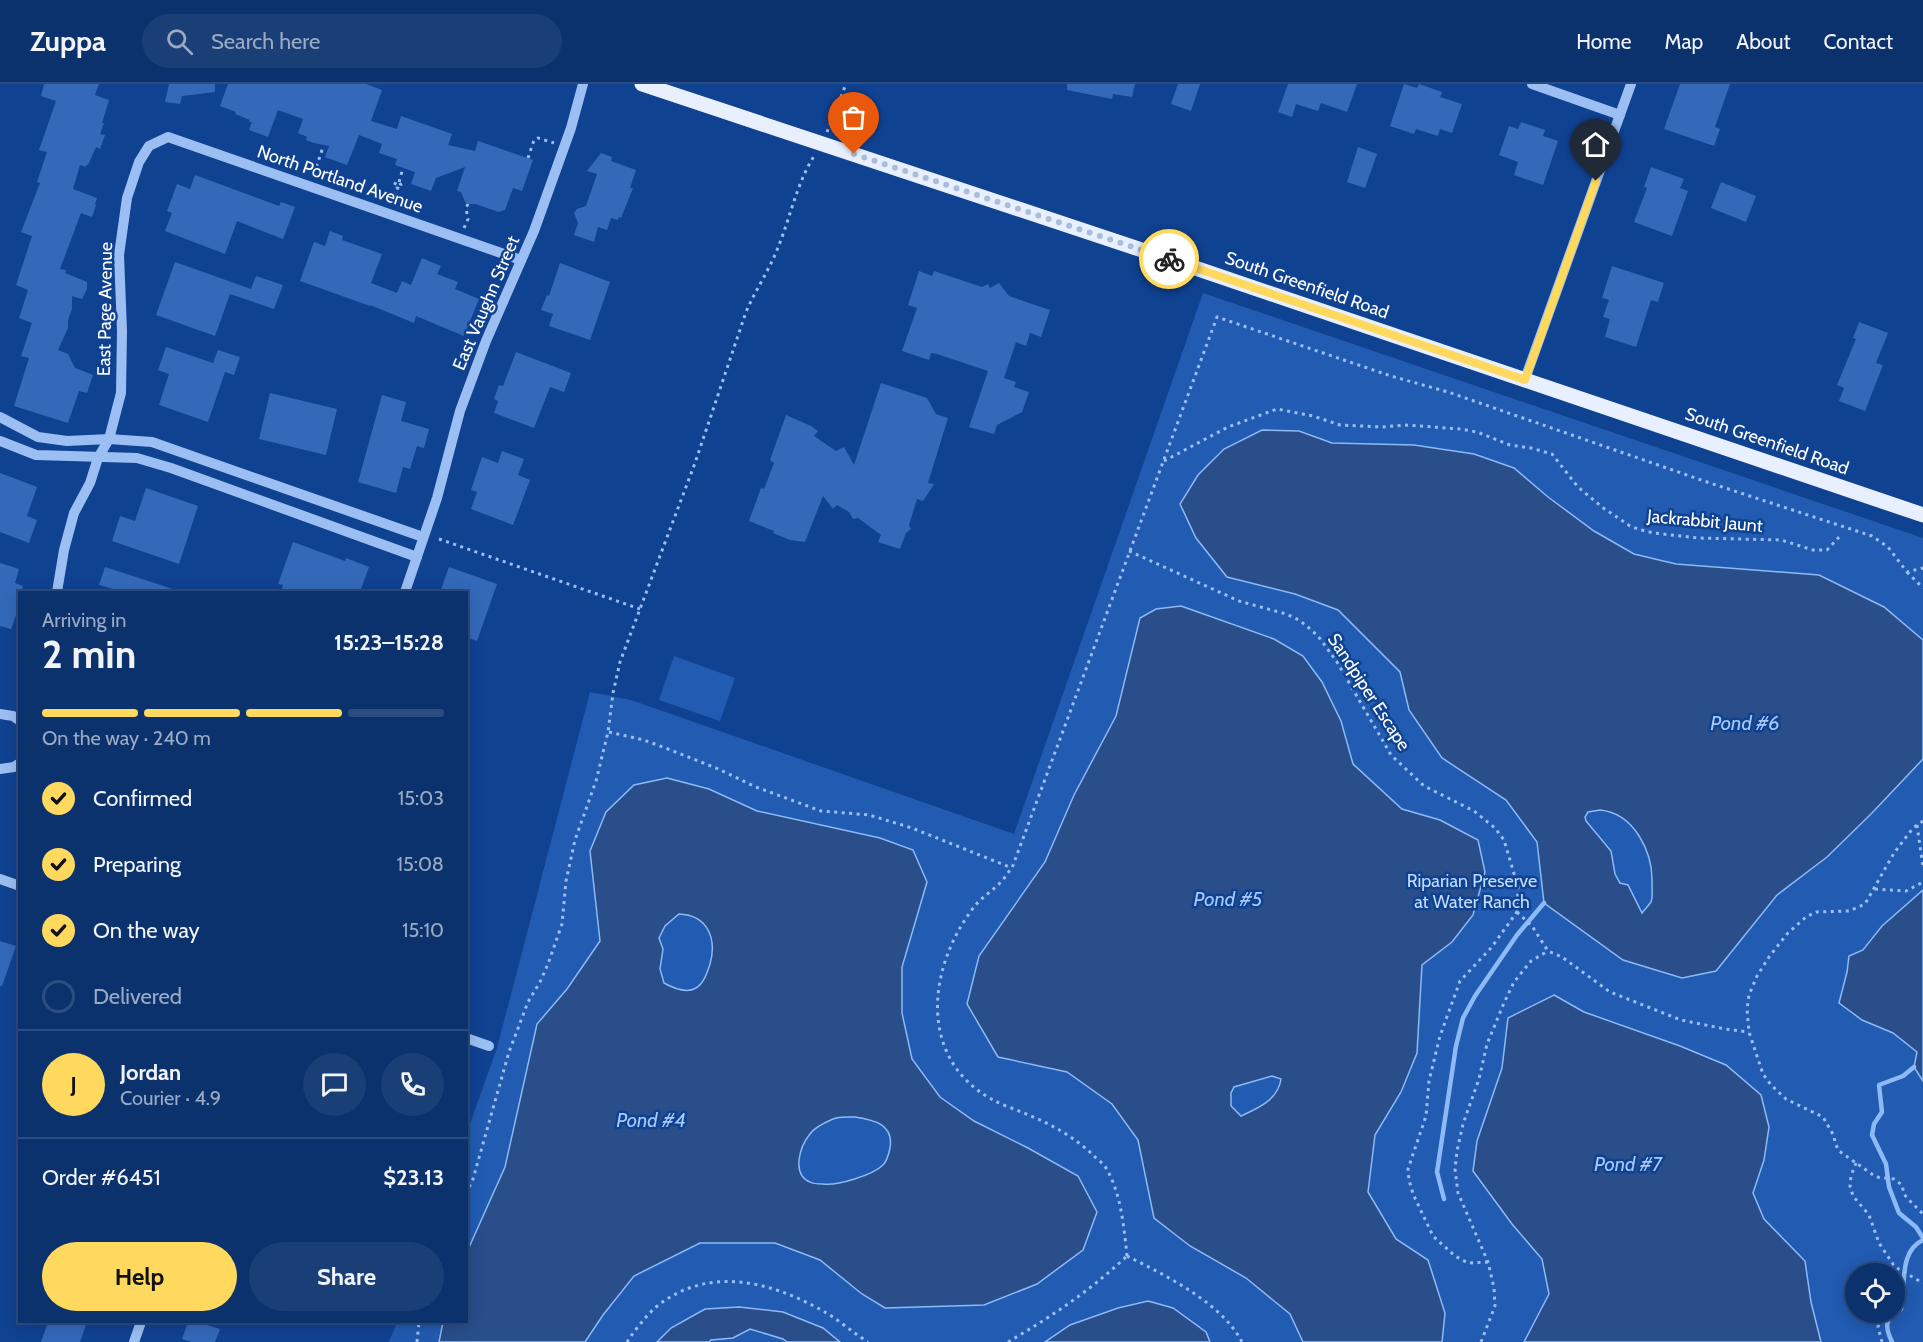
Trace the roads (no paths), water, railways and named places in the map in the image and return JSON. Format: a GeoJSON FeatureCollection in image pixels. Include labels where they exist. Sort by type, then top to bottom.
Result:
{"type":"FeatureCollection","features":[{"type":"Feature","properties":{"kind":"main road","name":"South Greenfield Road"},"geometry":{"type":"LineString","coordinates":[[642,84],[1923,515]]}},
{"type":"Feature","properties":{"kind":"street","name":"East Vaughn Street"},"geometry":{"type":"LineString","coordinates":[[405,591],[437,498],[460,411],[486,341],[534,231],[564,147],[583,84]]}},
{"type":"Feature","properties":{"kind":"street"},"geometry":{"type":"LineString","coordinates":[[1532,84],[1620,115]]}},
{"type":"Feature","properties":{"kind":"street"},"geometry":{"type":"LineString","coordinates":[[1525,380],[1631,84]]}},
{"type":"Feature","properties":{"kind":"street","name":"North Portland Avenue"},"geometry":{"type":"LineString","coordinates":[[149,146],[168,136],[521,260]]}},
{"type":"Feature","properties":{"kind":"street","name":"East Page Avenue"},"geometry":{"type":"LineString","coordinates":[[57,591],[64,550],[74,513],[90,483],[98,458],[109,439],[121,393],[122,331],[119,255],[127,198],[139,162],[149,146]]}},
{"type":"Feature","properties":{"kind":"street"},"geometry":{"type":"LineString","coordinates":[[0,417],[38,437],[67,441],[109,439],[152,442],[423,537]]}},
{"type":"Feature","properties":{"kind":"street"},"geometry":{"type":"LineString","coordinates":[[0,441],[36,455],[137,458],[279,506],[417,557]]}},
{"type":"Feature","properties":{"kind":"street"},"geometry":{"type":"LineString","coordinates":[[279,506],[286,489]]}},
{"type":"Feature","properties":{"kind":"street"},"geometry":{"type":"LineString","coordinates":[[0,714],[18,719]]}},
{"type":"Feature","properties":{"kind":"street"},"geometry":{"type":"LineString","coordinates":[[0,769],[18,764]]}},
{"type":"Feature","properties":{"kind":"street"},"geometry":{"type":"LineString","coordinates":[[0,879],[18,885]]}},
{"type":"Feature","properties":{"kind":"street"},"geometry":{"type":"LineString","coordinates":[[468,1039],[489,1046]]}},
{"type":"Feature","properties":{"kind":"street"},"geometry":{"type":"LineString","coordinates":[[134,1342],[141,1323]]}},
{"type":"Feature","properties":{"kind":"water","name":"Pond #6"},"geometry":{"type":"Polygon","coordinates":[[[1262,430],[1299,431],[1332,443],[1414,445],[1474,454],[1514,468],[1594,531],[1634,554],[1676,564],[1819,575],[1884,607],[1923,640],[1923,759],[1827,857],[1777,895],[1716,971],[1682,978],[1623,960],[1544,903],[1537,842],[1506,800],[1442,758],[1409,710],[1400,672],[1338,610],[1295,594],[1227,577],[1196,538],[1180,504],[1198,475],[1224,449],[1262,430]],[[1600,810],[1588,812],[1585,817],[1611,851],[1615,874],[1620,883],[1628,885],[1642,913],[1652,898],[1649,859],[1645,847],[1632,826],[1623,818],[1600,810]]]}},
{"type":"Feature","properties":{"kind":"water","name":"Pond #5"},"geometry":{"type":"Polygon","coordinates":[[[1181,606],[1274,639],[1303,656],[1322,682],[1341,721],[1353,764],[1402,809],[1440,820],[1478,840],[1485,872],[1473,915],[1452,942],[1422,965],[1417,1053],[1401,1092],[1375,1135],[1368,1192],[1396,1239],[1428,1260],[1445,1313],[1442,1342],[1303,1342],[1290,1314],[1246,1278],[1190,1246],[1154,1218],[1138,1140],[1112,1104],[1067,1072],[998,1057],[967,1004],[979,956],[1045,862],[1074,795],[1116,716],[1140,618],[1156,609],[1181,606]],[[1272,1076],[1234,1087],[1231,1093],[1231,1106],[1241,1116],[1254,1110],[1272,1098],[1281,1079],[1272,1076]]]}},
{"type":"Feature","properties":{"kind":"water","name":"Pond #4"},"geometry":{"type":"Polygon","coordinates":[[[667,778],[709,789],[757,811],[880,838],[913,850],[927,882],[902,967],[902,1013],[912,1059],[940,1097],[974,1121],[1078,1176],[1097,1212],[1083,1250],[1037,1284],[984,1305],[885,1308],[862,1294],[820,1260],[775,1243],[700,1243],[634,1276],[585,1342],[439,1342],[443,1323],[468,1323],[468,1250],[505,1167],[537,1024],[567,989],[600,941],[590,851],[606,812],[634,785],[667,778]],[[679,914],[665,926],[659,938],[663,949],[660,969],[664,983],[684,990],[692,990],[699,986],[705,978],[712,955],[711,937],[708,930],[697,919],[679,914]],[[855,1117],[835,1118],[820,1125],[812,1132],[803,1145],[799,1160],[804,1178],[814,1184],[846,1182],[878,1169],[888,1157],[889,1133],[886,1128],[869,1120],[855,1117]]]}},
{"type":"Feature","properties":{"kind":"water"},"geometry":{"type":"Polygon","coordinates":[[[1923,890],[1923,1081],[1914,1067],[1917,1052],[1893,1033],[1862,1020],[1839,1003],[1849,956],[1863,950],[1882,926],[1923,890]]]}},
{"type":"Feature","properties":{"kind":"water","name":"Pond #7"},"geometry":{"type":"Polygon","coordinates":[[[1554,995],[1584,1012],[1726,1065],[1761,1095],[1769,1127],[1764,1160],[1753,1193],[1764,1219],[1805,1261],[1811,1302],[1821,1342],[1524,1342],[1549,1294],[1542,1259],[1512,1224],[1473,1171],[1477,1141],[1502,1068],[1508,1018],[1554,995]]]}},
{"type":"Feature","properties":{"kind":"water"},"geometry":{"type":"Polygon","coordinates":[[[1148,1301],[1173,1308],[1206,1332],[1210,1342],[1045,1342],[1070,1325],[1118,1308],[1148,1301]]]}},
{"type":"Feature","properties":{"kind":"water"},"geometry":{"type":"Polygon","coordinates":[[[739,1307],[783,1312],[823,1328],[840,1342],[787,1342],[750,1329],[733,1338],[709,1342],[657,1342],[671,1328],[705,1309],[739,1307]]]}},
{"type":"Feature","properties":{"kind":"waterway"},"geometry":{"type":"LineString","coordinates":[[1444,1199],[1437,1172],[1456,1046],[1463,1018],[1475,996],[1517,935],[1544,903]]}},
{"type":"Feature","properties":{"kind":"waterway"},"geometry":{"type":"LineString","coordinates":[[1914,1067],[1903,1076],[1879,1085],[1882,1112],[1874,1124],[1872,1135],[1886,1164],[1889,1187],[1899,1213],[1916,1227],[1923,1238]]}},
{"type":"Feature","properties":{"kind":"waterway"},"geometry":{"type":"LineString","coordinates":[[1892,1342],[1887,1327],[1889,1319],[1901,1309],[1906,1261],[1915,1245],[1923,1240]]}},
{"type":"Feature","properties":{"kind":"park label","name":"Riparian Preserve at Water Ranch"},"geometry":{"type":"Point","coordinates":[1472,891]}}]}
